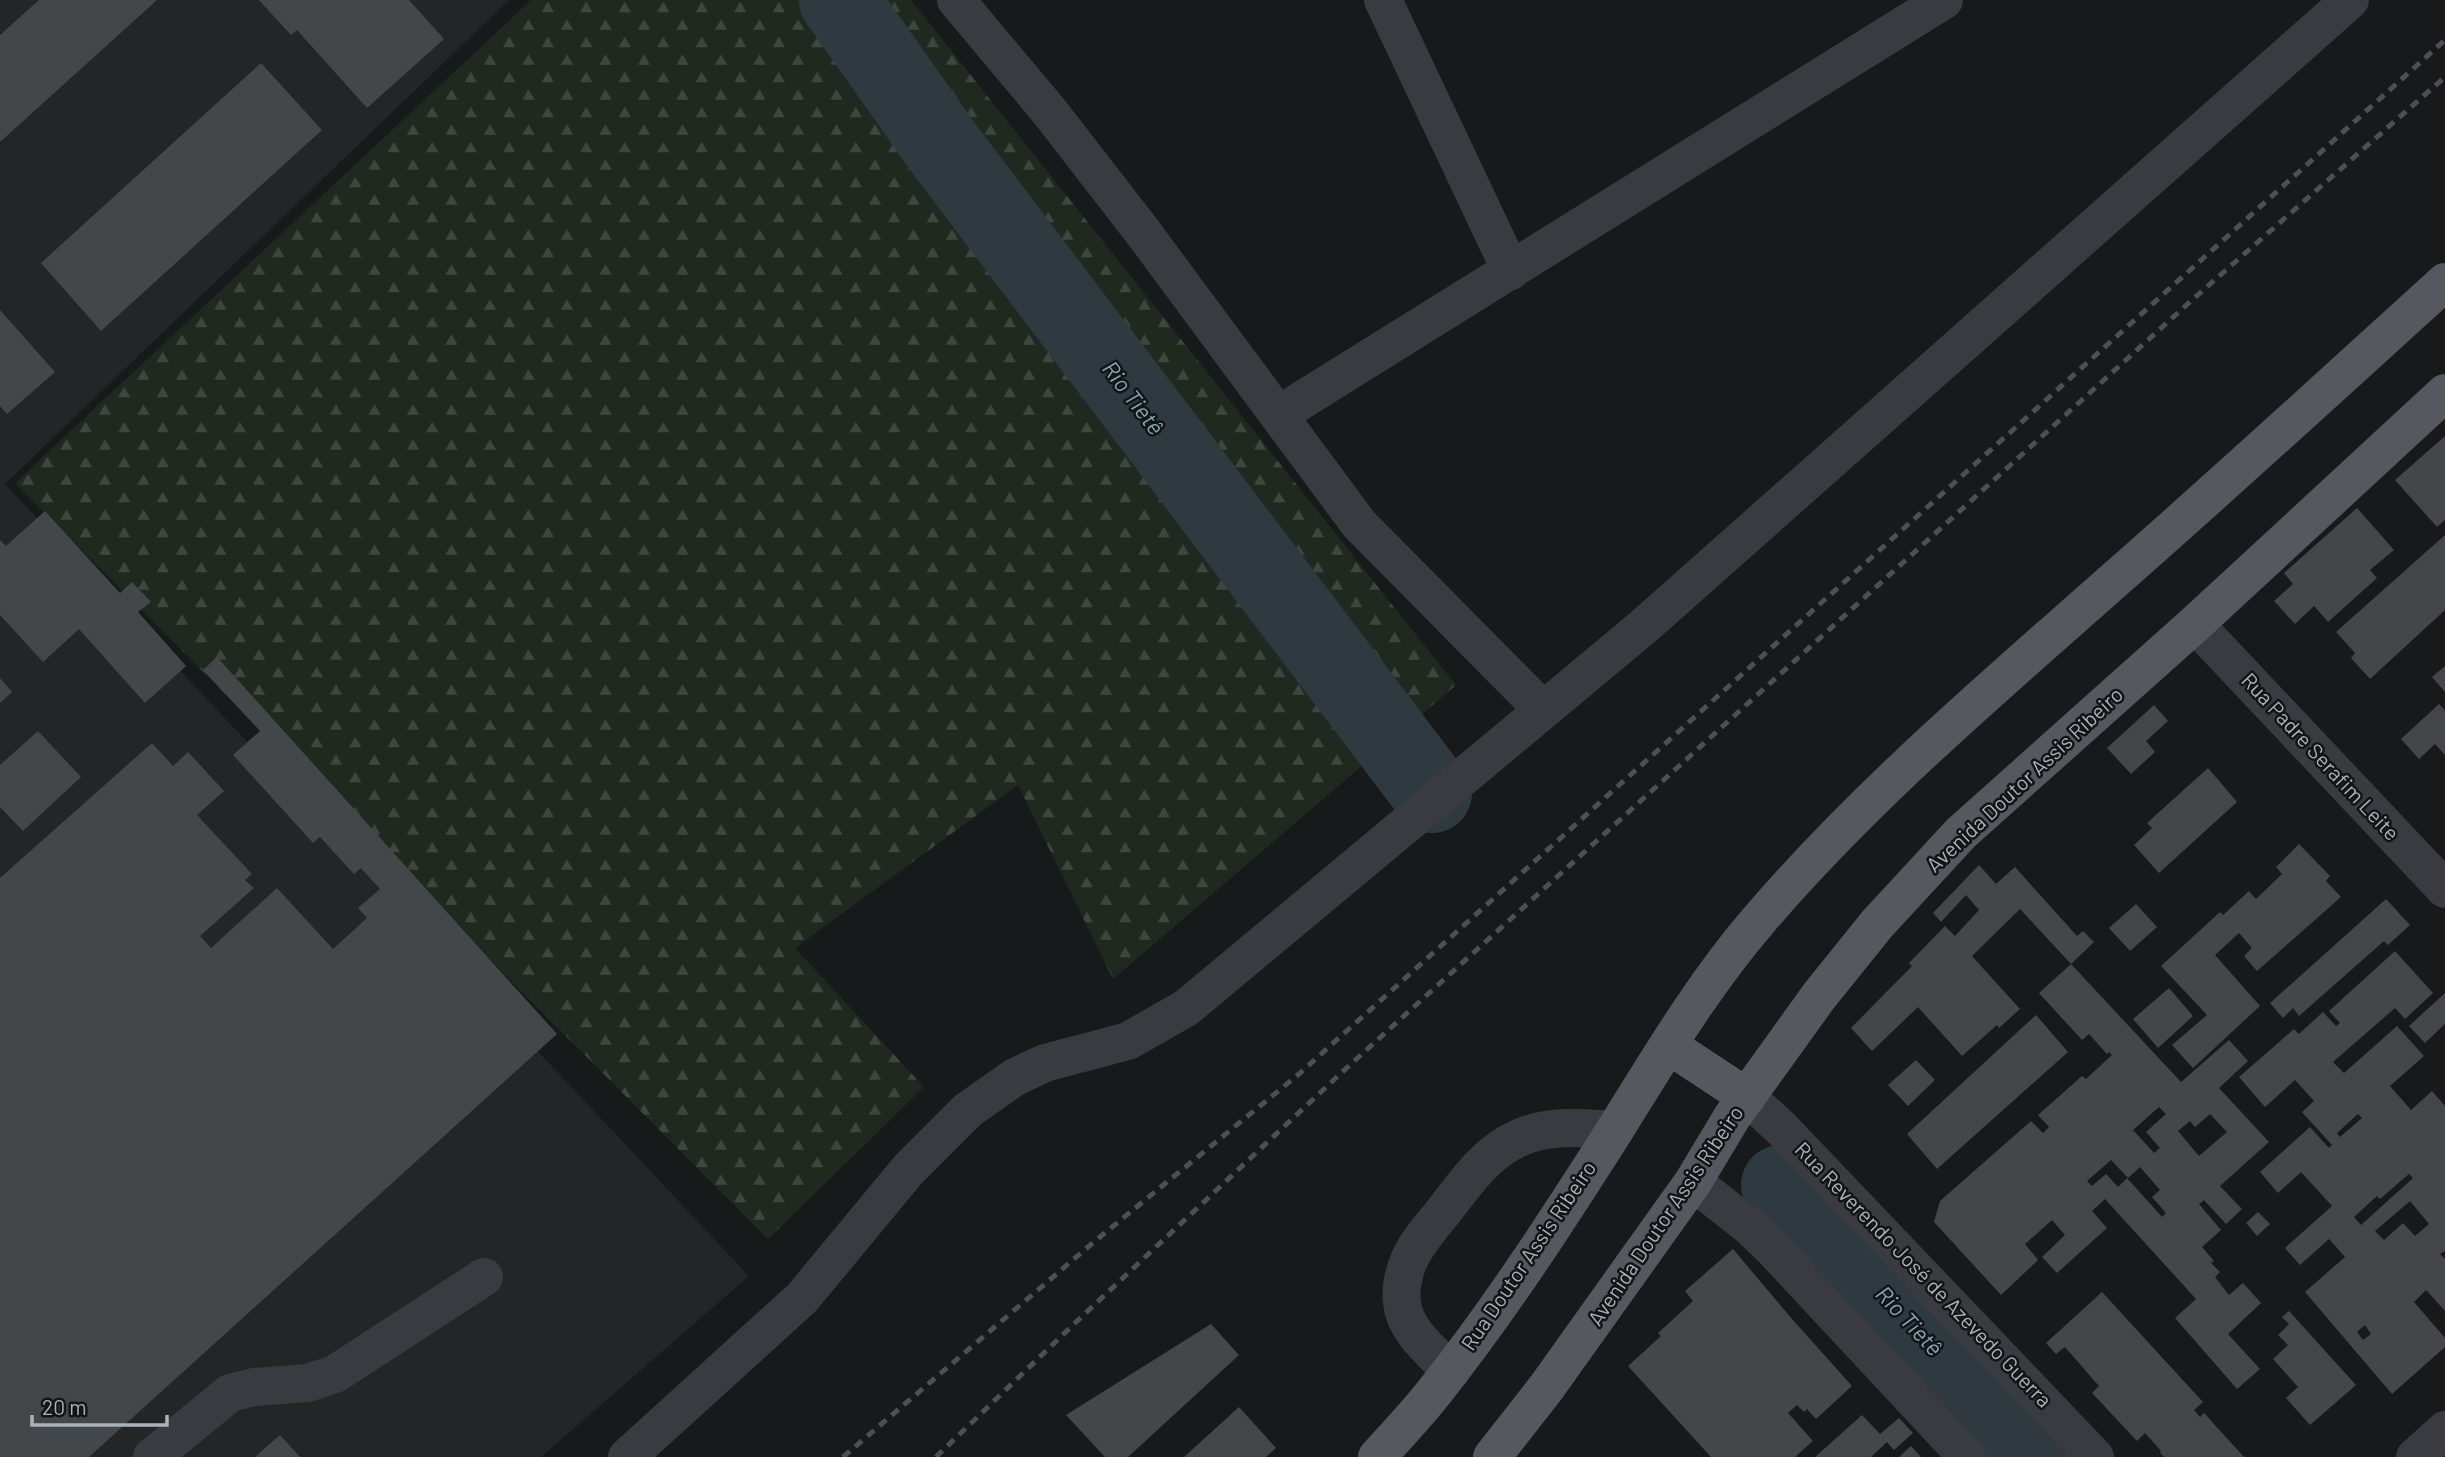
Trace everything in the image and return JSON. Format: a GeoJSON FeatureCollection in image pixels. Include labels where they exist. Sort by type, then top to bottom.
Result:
{"type":"FeatureCollection","features":[{"type":"Feature","properties":{"kind":"main road"},"geometry":{"type":"LineString","coordinates":[[1747,1097],[1668,1045],[1754,925],[1812,860],[1937,738],[2149,551],[2445,282]]}},
{"type":"Feature","properties":{"kind":"main road","name":"Avenida Doutor Assis Ribeiro"},"geometry":{"type":"LineString","coordinates":[[1492,1457],[1546,1388],[1693,1182],[1732,1117],[1819,996],[1877,924],[1961,833],[2445,393]]}},
{"type":"Feature","properties":{"kind":"main road","name":"Rua Doutor Assis Ribeiro"},"geometry":{"type":"LineString","coordinates":[[1377,1457],[1451,1371],[1510,1291],[1668,1045]]}},
{"type":"Feature","properties":{"kind":"street"},"geometry":{"type":"LineString","coordinates":[[956,0],[1075,144],[1359,524],[1543,710]]}},
{"type":"Feature","properties":{"kind":"street"},"geometry":{"type":"LineString","coordinates":[[1383,0],[1511,271]]}},
{"type":"Feature","properties":{"kind":"street"},"geometry":{"type":"LineString","coordinates":[[1278,415],[1944,0]]}},
{"type":"Feature","properties":{"kind":"street"},"geometry":{"type":"LineString","coordinates":[[627,1457],[802,1298],[908,1170],[968,1110],[1015,1077],[1045,1063],[1128,1041],[1186,1008],[1643,628],[2350,0]]}},
{"type":"Feature","properties":{"kind":"street","name":"Rua Padre Serafim Leite"},"geometry":{"type":"LineString","coordinates":[[2194,624],[2445,889]]}},
{"type":"Feature","properties":{"kind":"street","name":"Rua Reverendo José de Azevedo Guerra"},"geometry":{"type":"LineString","coordinates":[[1747,1097],[1782,1128],[2095,1457]]}},
{"type":"Feature","properties":{"kind":"street"},"geometry":{"type":"LineString","coordinates":[[1451,1371],[1411,1327],[1402,1303],[1404,1275],[1419,1242],[1480,1166],[1512,1142],[1550,1130],[1615,1130]]}},
{"type":"Feature","properties":{"kind":"street"},"geometry":{"type":"LineString","coordinates":[[1693,1182],[1773,1250],[1967,1457]]}},
{"type":"Feature","properties":{"kind":"street"},"geometry":{"type":"LineString","coordinates":[[152,1457],[230,1393],[254,1387],[308,1383],[335,1374],[484,1277]]}},
{"type":"Feature","properties":{"kind":"street"},"geometry":{"type":"LineString","coordinates":[[2415,1457],[2445,1430]]}},
{"type":"Feature","properties":{"kind":"shaded area"},"geometry":{"type":"Polygon","coordinates":[[[0,0],[509,0],[5,484],[749,1276],[541,1457],[0,1457],[0,0]]]}},
{"type":"Feature","properties":{"kind":"green space"},"geometry":{"type":"Polygon","coordinates":[[[531,0],[911,0],[1456,685],[1113,979],[1018,785],[795,948],[924,1087],[768,1239],[15,483],[531,0]]]}},
{"type":"Feature","properties":{"kind":"building"},"geometry":{"type":"Polygon","coordinates":[[[39,0],[157,0],[0,142],[0,35],[39,0]]]}},
{"type":"Feature","properties":{"kind":"building"},"geometry":{"type":"Polygon","coordinates":[[[259,0],[409,0],[444,39],[367,108],[297,30],[291,35],[259,0]]]}},
{"type":"Feature","properties":{"kind":"building"},"geometry":{"type":"Polygon","coordinates":[[[261,63],[322,130],[101,331],[41,263],[261,63]]]}},
{"type":"Feature","properties":{"kind":"building"},"geometry":{"type":"Polygon","coordinates":[[[0,310],[55,372],[7,414],[0,406],[0,310]]]}},
{"type":"Feature","properties":{"kind":"building"},"geometry":{"type":"Polygon","coordinates":[[[2445,436],[2445,520],[2437,527],[2395,480],[2445,436]]]}},
{"type":"Feature","properties":{"kind":"building"},"geometry":{"type":"Polygon","coordinates":[[[2357,508],[2394,550],[2370,570],[2377,578],[2328,622],[2314,606],[2295,624],[2274,601],[2293,584],[2284,573],[2357,508]]]}},
{"type":"Feature","properties":{"kind":"building"},"geometry":{"type":"Polygon","coordinates":[[[45,511],[120,593],[132,582],[151,602],[138,612],[186,666],[145,703],[79,629],[43,662],[0,615],[0,540],[6,546],[45,511]]]}},
{"type":"Feature","properties":{"kind":"building"},"geometry":{"type":"Polygon","coordinates":[[[2445,535],[2445,610],[2370,679],[2351,658],[2355,653],[2336,632],[2445,535]]]}},
{"type":"Feature","properties":{"kind":"building"},"geometry":{"type":"Polygon","coordinates":[[[217,657],[557,1034],[89,1457],[0,1457],[0,878],[152,743],[173,766],[188,752],[224,791],[197,815],[252,874],[245,880],[254,888],[200,936],[211,948],[277,888],[333,949],[367,918],[358,908],[380,889],[361,868],[354,874],[320,837],[313,843],[233,755],[260,731],[203,670],[217,657]]]}},
{"type":"Feature","properties":{"kind":"building"},"geometry":{"type":"Polygon","coordinates":[[[2445,666],[2445,692],[2432,677],[2445,666]]]}},
{"type":"Feature","properties":{"kind":"building"},"geometry":{"type":"Polygon","coordinates":[[[0,678],[12,692],[0,703],[0,678]]]}},
{"type":"Feature","properties":{"kind":"building"},"geometry":{"type":"Polygon","coordinates":[[[2439,704],[2445,710],[2445,755],[2435,744],[2419,759],[2401,739],[2439,704]]]}},
{"type":"Feature","properties":{"kind":"building"},"geometry":{"type":"Polygon","coordinates":[[[2154,705],[2168,721],[2146,741],[2155,752],[2131,774],[2107,748],[2154,705]]]}},
{"type":"Feature","properties":{"kind":"building"},"geometry":{"type":"Polygon","coordinates":[[[38,731],[81,777],[23,831],[0,807],[0,765],[38,731]]]}},
{"type":"Feature","properties":{"kind":"building"},"geometry":{"type":"Polygon","coordinates":[[[2208,768],[2237,802],[2159,873],[2134,845],[2152,828],[2147,823],[2208,768]]]}},
{"type":"Feature","properties":{"kind":"building"},"geometry":{"type":"Polygon","coordinates":[[[2299,844],[2330,876],[2326,881],[2341,897],[2257,971],[2244,956],[2252,948],[2239,933],[2215,955],[2260,1006],[2193,1068],[2172,1045],[2207,1015],[2161,966],[2220,912],[2223,915],[2249,891],[2256,899],[2282,874],[2276,867],[2299,844]]]}},
{"type":"Feature","properties":{"kind":"building"},"geometry":{"type":"Polygon","coordinates":[[[1979,865],[1996,884],[2015,867],[2077,936],[2083,931],[2094,942],[2071,964],[2020,909],[1972,956],[2020,1009],[1962,1056],[1918,1007],[1872,1051],[1851,1028],[1912,966],[1909,963],[1945,926],[1955,936],[1979,910],[1966,895],[1941,922],[1933,913],[1979,865]]]}},
{"type":"Feature","properties":{"kind":"building"},"geometry":{"type":"Polygon","coordinates":[[[2386,899],[2410,925],[2388,945],[2384,941],[2299,1016],[2293,1008],[2283,1018],[2270,1003],[2386,899]]]}},
{"type":"Feature","properties":{"kind":"building"},"geometry":{"type":"Polygon","coordinates":[[[2136,904],[2157,927],[2130,951],[2109,928],[2136,904]]]}},
{"type":"Feature","properties":{"kind":"building"},"geometry":{"type":"Polygon","coordinates":[[[2395,951],[2433,993],[2405,1019],[2395,1008],[2333,1062],[2344,1073],[2397,1026],[2424,1056],[2390,1086],[2411,1110],[2432,1091],[2445,1106],[2445,1251],[2440,1254],[2445,1259],[2445,1311],[2426,1290],[2414,1302],[2445,1338],[2445,1347],[2392,1394],[2305,1292],[2345,1257],[2329,1239],[2300,1265],[2285,1248],[2332,1206],[2301,1172],[2278,1193],[2260,1172],[2310,1127],[2329,1148],[2332,1145],[2302,1112],[2314,1101],[2295,1080],[2265,1107],[2239,1077],[2294,1029],[2299,1034],[2323,1012],[2336,1026],[2340,1023],[2329,1011],[2395,951]],[[2358,1114],[2337,1133],[2340,1137],[2362,1118],[2358,1114]],[[2409,1174],[2380,1199],[2377,1196],[2354,1217],[2361,1225],[2413,1178],[2409,1174]],[[2410,1201],[2375,1231],[2384,1240],[2403,1223],[2415,1236],[2429,1224],[2410,1201]],[[2365,1325],[2357,1332],[2363,1340],[2371,1334],[2365,1325]]]}},
{"type":"Feature","properties":{"kind":"building"},"geometry":{"type":"Polygon","coordinates":[[[2071,964],[2181,1082],[2229,1040],[2248,1061],[2219,1088],[2269,1142],[2220,1186],[2242,1209],[2226,1224],[2204,1200],[2199,1204],[2221,1230],[2202,1247],[2220,1272],[2215,1277],[2229,1295],[2243,1283],[2261,1303],[2228,1334],[2260,1369],[2237,1389],[2175,1318],[2196,1299],[2105,1199],[2092,1211],[2107,1228],[2057,1273],[2042,1257],[2065,1235],[2052,1220],[2025,1244],[2038,1260],[2001,1295],[1934,1222],[1940,1201],[2031,1121],[2043,1133],[2049,1127],[2038,1115],[2082,1076],[2086,1079],[2112,1055],[2109,1052],[2107,1054],[2089,1034],[2082,1040],[2039,993],[2071,964]],[[2159,1107],[2133,1130],[2154,1153],[2160,1148],[2146,1132],[2166,1114],[2159,1107]],[[2210,1114],[2195,1127],[2190,1121],[2178,1131],[2199,1156],[2227,1132],[2210,1114]],[[2111,1160],[2087,1181],[2092,1186],[2106,1174],[2118,1187],[2127,1178],[2162,1217],[2166,1213],[2152,1197],[2160,1190],[2140,1167],[2128,1178],[2111,1160]]]}},
{"type":"Feature","properties":{"kind":"building"},"geometry":{"type":"Polygon","coordinates":[[[2169,988],[2193,1016],[2158,1048],[2133,1019],[2169,988]]]}},
{"type":"Feature","properties":{"kind":"building"},"geometry":{"type":"Polygon","coordinates":[[[2445,993],[2445,1024],[2425,1043],[2409,1026],[2445,993]]]}},
{"type":"Feature","properties":{"kind":"building"},"geometry":{"type":"Polygon","coordinates":[[[2036,1015],[2068,1052],[1937,1169],[1907,1134],[2036,1015]]]}},
{"type":"Feature","properties":{"kind":"building"},"geometry":{"type":"Polygon","coordinates":[[[1916,1060],[1935,1080],[1908,1106],[1888,1085],[1916,1060]]]}},
{"type":"Feature","properties":{"kind":"building"},"geometry":{"type":"Polygon","coordinates":[[[2258,1212],[2270,1224],[2257,1236],[2246,1223],[2258,1212]]]}},
{"type":"Feature","properties":{"kind":"building"},"geometry":{"type":"Polygon","coordinates":[[[1733,1249],[1852,1386],[1816,1419],[1807,1409],[1804,1412],[1797,1405],[1788,1413],[1813,1441],[1795,1457],[1711,1457],[1628,1366],[1661,1336],[1658,1333],[1693,1301],[1685,1291],[1733,1249]]]}},
{"type":"Feature","properties":{"kind":"building"},"geometry":{"type":"Polygon","coordinates":[[[2102,1292],[2203,1402],[2194,1410],[2200,1417],[2204,1413],[2244,1457],[2164,1457],[2145,1433],[2137,1441],[2092,1393],[2099,1386],[2065,1347],[2056,1354],[2046,1343],[2102,1292]]]}},
{"type":"Feature","properties":{"kind":"building"},"geometry":{"type":"Polygon","coordinates":[[[2289,1311],[2356,1385],[2310,1425],[2286,1398],[2298,1387],[2273,1359],[2288,1345],[2278,1335],[2289,1324],[2282,1317],[2289,1311]]]}},
{"type":"Feature","properties":{"kind":"building"},"geometry":{"type":"Polygon","coordinates":[[[1211,1324],[1239,1355],[1128,1457],[1105,1457],[1066,1415],[1211,1324]]]}},
{"type":"Feature","properties":{"kind":"building"},"geometry":{"type":"Polygon","coordinates":[[[1239,1407],[1276,1448],[1266,1457],[1184,1457],[1239,1407]]]}},
{"type":"Feature","properties":{"kind":"building"},"geometry":{"type":"Polygon","coordinates":[[[1862,1415],[1880,1434],[1899,1418],[1913,1433],[1894,1450],[1887,1442],[1871,1457],[1815,1457],[1862,1415]]]}},
{"type":"Feature","properties":{"kind":"building"},"geometry":{"type":"Polygon","coordinates":[[[280,1435],[300,1457],[255,1457],[280,1435]]]}},
{"type":"Feature","properties":{"kind":"building"},"geometry":{"type":"Polygon","coordinates":[[[1911,1446],[1921,1457],[1899,1457],[1911,1446]]]}},
{"type":"Feature","properties":{"kind":"waterway","name":"Rio Tietê"},"geometry":{"type":"LineString","coordinates":[[839,0],[945,150],[1432,793]]}},
{"type":"Feature","properties":{"kind":"waterway","name":"Rio Tietê"},"geometry":{"type":"LineString","coordinates":[[1781,1185],[2037,1457]]}},
{"type":"Feature","properties":{"kind":"railway"},"geometry":{"type":"LineString","coordinates":[[843,1457],[1095,1241],[1299,1074],[2445,40]]}},
{"type":"Feature","properties":{"kind":"railway"},"geometry":{"type":"LineString","coordinates":[[936,1457],[1340,1074],[2192,300],[2445,77]]}}]}
